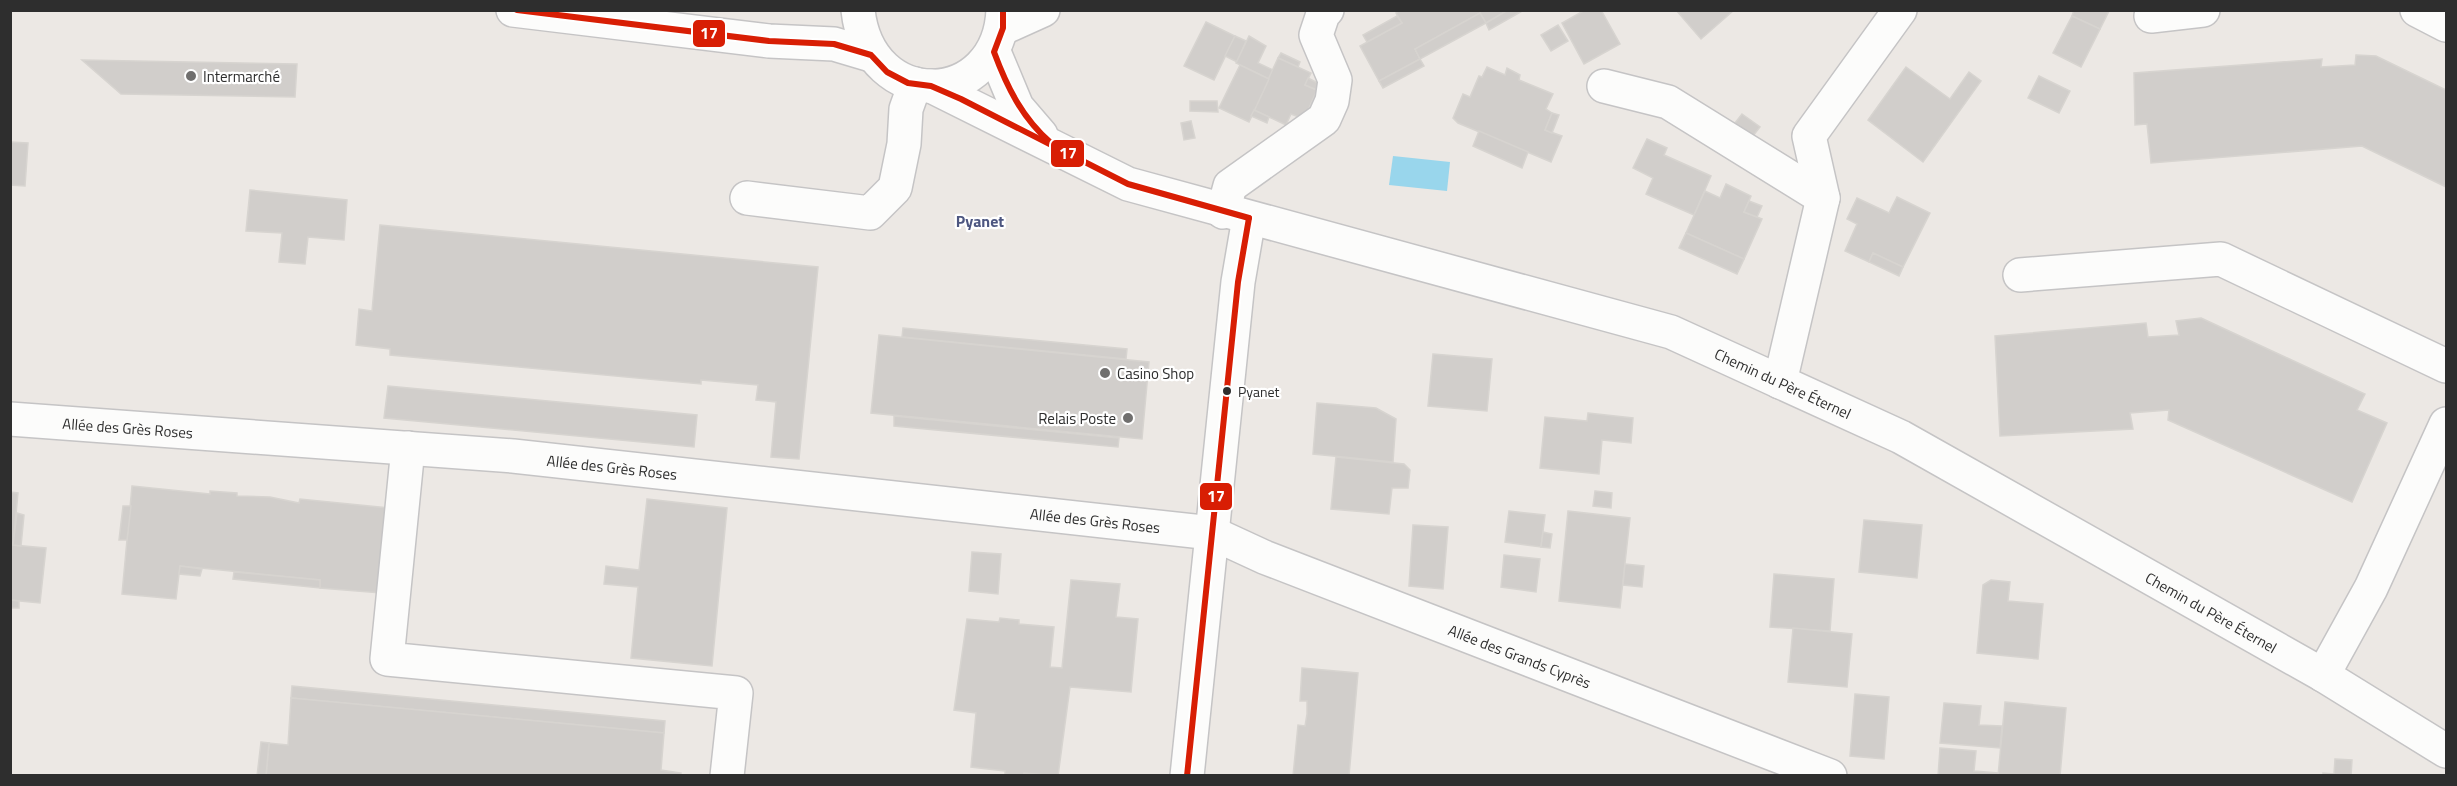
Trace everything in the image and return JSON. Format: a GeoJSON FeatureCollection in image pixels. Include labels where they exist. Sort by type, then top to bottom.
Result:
{"type":"FeatureCollection","features":[{"type":"Feature","properties":{"kind":"street"},"geometry":{"type":"LineString","coordinates":[[513,10],[769,41],[834,44],[871,55]]}},
{"type":"Feature","properties":{"kind":"street"},"geometry":{"type":"LineString","coordinates":[[858,10],[861,34],[871,55]]}},
{"type":"Feature","properties":{"kind":"street"},"geometry":{"type":"LineString","coordinates":[[747,198],[870,213],[895,188],[904,144],[906,109],[923,85],[956,82],[977,70],[1000,30],[1043,10]]}},
{"type":"Feature","properties":{"kind":"street"},"geometry":{"type":"LineString","coordinates":[[1187,776],[1238,282],[1236,215],[1230,186],[1324,119],[1332,101],[1335,80],[1316,35],[1323,14],[1327,10]]}},
{"type":"Feature","properties":{"kind":"street"},"geometry":{"type":"LineString","coordinates":[[1780,382],[1823,198],[1809,136],[1900,10]]}},
{"type":"Feature","properties":{"kind":"street"},"geometry":{"type":"LineString","coordinates":[[2151,16],[2203,10]]}},
{"type":"Feature","properties":{"kind":"street"},"geometry":{"type":"LineString","coordinates":[[2417,10],[2446,25]]}},
{"type":"Feature","properties":{"kind":"street","name":"Chemin du Père Éternel"},"geometry":{"type":"LineString","coordinates":[[1000,30],[1017,107],[1036,131],[1063,153]]}},
{"type":"Feature","properties":{"kind":"street","name":"Chemin du Père Éternel"},"geometry":{"type":"LineString","coordinates":[[871,55],[887,72],[923,85],[1128,184],[1671,332],[1901,437],[2323,675],[2446,751]]}},
{"type":"Feature","properties":{"kind":"street"},"geometry":{"type":"LineString","coordinates":[[1604,86],[1668,102],[1823,198]]}},
{"type":"Feature","properties":{"kind":"street"},"geometry":{"type":"LineString","coordinates":[[2020,275],[2221,260],[2446,366]]}},
{"type":"Feature","properties":{"kind":"street","name":"Allée des Grès Roses"},"geometry":{"type":"LineString","coordinates":[[10,419],[513,456],[1212,533]]}},
{"type":"Feature","properties":{"kind":"street"},"geometry":{"type":"LineString","coordinates":[[2323,675],[2371,588],[2446,424]]}},
{"type":"Feature","properties":{"kind":"street"},"geometry":{"type":"LineString","coordinates":[[408,448],[387,659],[736,693],[728,776]]}},
{"type":"Feature","properties":{"kind":"street","name":"Allée des Grands Cyprès"},"geometry":{"type":"LineString","coordinates":[[1212,533],[1264,557],[1830,776]]}},
{"type":"Feature","properties":{"kind":"water"},"geometry":{"type":"Polygon","coordinates":[[[1393,156],[1450,162],[1447,191],[1389,185],[1393,156]]]}},
{"type":"Feature","properties":{"kind":"building"},"geometry":{"type":"Polygon","coordinates":[[[1400,10],[1508,10],[1486,23],[1480,13],[1415,49],[1420,59],[1379,81],[1360,46],[1402,23],[1396,13],[1400,10]]]}},
{"type":"Feature","properties":{"kind":"building"},"geometry":{"type":"Polygon","coordinates":[[[1508,10],[1524,10],[1489,30],[1486,23],[1508,10]]]}},
{"type":"Feature","properties":{"kind":"building"},"geometry":{"type":"Polygon","coordinates":[[[1585,10],[1601,10],[1620,44],[1584,64],[1562,23],[1585,10]]]}},
{"type":"Feature","properties":{"kind":"building"},"geometry":{"type":"Polygon","coordinates":[[[1676,10],[1734,10],[1701,39],[1676,10]]]}},
{"type":"Feature","properties":{"kind":"building"},"geometry":{"type":"Polygon","coordinates":[[[2074,10],[2109,11],[2100,29],[2072,16],[2074,10]]]}},
{"type":"Feature","properties":{"kind":"building"},"geometry":{"type":"Polygon","coordinates":[[[1480,13],[1486,23],[1420,59],[1415,49],[1480,13]]]}},
{"type":"Feature","properties":{"kind":"building"},"geometry":{"type":"Polygon","coordinates":[[[1397,16],[1402,23],[1367,42],[1363,35],[1397,16]]]}},
{"type":"Feature","properties":{"kind":"building"},"geometry":{"type":"Polygon","coordinates":[[[2072,16],[2100,29],[2081,67],[2053,53],[2072,16]]]}},
{"type":"Feature","properties":{"kind":"building"},"geometry":{"type":"Polygon","coordinates":[[[1206,22],[1235,36],[1214,80],[1184,66],[1206,22]]]}},
{"type":"Feature","properties":{"kind":"building"},"geometry":{"type":"Polygon","coordinates":[[[1558,25],[1568,41],[1551,51],[1541,35],[1558,25]]]}},
{"type":"Feature","properties":{"kind":"building"},"geometry":{"type":"Polygon","coordinates":[[[1235,36],[1246,41],[1237,62],[1225,56],[1235,36]]]}},
{"type":"Feature","properties":{"kind":"building"},"geometry":{"type":"Polygon","coordinates":[[[1249,36],[1266,46],[1258,63],[1273,70],[1269,79],[1236,63],[1249,36]]]}},
{"type":"Feature","properties":{"kind":"building"},"geometry":{"type":"Polygon","coordinates":[[[1281,53],[1300,62],[1298,67],[1278,58],[1281,53]]]}},
{"type":"Feature","properties":{"kind":"building"},"geometry":{"type":"Polygon","coordinates":[[[2356,55],[2376,56],[2446,90],[2446,187],[2362,146],[2151,163],[2147,124],[2135,125],[2134,73],[2322,59],[2321,67],[2355,65],[2356,55]]]}},
{"type":"Feature","properties":{"kind":"building"},"geometry":{"type":"Polygon","coordinates":[[[1278,58],[1311,73],[1305,85],[1317,90],[1304,119],[1291,114],[1286,125],[1254,110],[1278,58]]]}},
{"type":"Feature","properties":{"kind":"building"},"geometry":{"type":"Polygon","coordinates":[[[1420,59],[1424,66],[1383,88],[1379,81],[1420,59]]]}},
{"type":"Feature","properties":{"kind":"building"},"geometry":{"type":"Polygon","coordinates":[[[82,60],[297,64],[295,97],[121,94],[82,60]]]}},
{"type":"Feature","properties":{"kind":"building"},"geometry":{"type":"Polygon","coordinates":[[[1240,65],[1269,79],[1249,122],[1219,108],[1240,65]]]}},
{"type":"Feature","properties":{"kind":"building"},"geometry":{"type":"Polygon","coordinates":[[[1487,67],[1505,75],[1507,68],[1520,75],[1519,80],[1553,94],[1546,109],[1552,113],[1545,130],[1562,136],[1551,162],[1458,123],[1453,118],[1463,94],[1470,97],[1479,76],[1482,77],[1487,67]]]}},
{"type":"Feature","properties":{"kind":"building"},"geometry":{"type":"Polygon","coordinates":[[[1906,67],[1950,99],[1969,72],[1981,81],[1923,162],[1868,120],[1906,67]]]}},
{"type":"Feature","properties":{"kind":"building"},"geometry":{"type":"Polygon","coordinates":[[[2039,76],[2070,91],[2059,113],[2028,98],[2039,76]]]}},
{"type":"Feature","properties":{"kind":"building"},"geometry":{"type":"Polygon","coordinates":[[[1308,78],[1320,84],[1317,90],[1305,85],[1308,78]]]}},
{"type":"Feature","properties":{"kind":"building"},"geometry":{"type":"Polygon","coordinates":[[[1190,101],[1217,101],[1218,112],[1190,111],[1190,101]]]}},
{"type":"Feature","properties":{"kind":"building"},"geometry":{"type":"Polygon","coordinates":[[[1254,110],[1269,117],[1267,123],[1251,116],[1254,110]]]}},
{"type":"Feature","properties":{"kind":"building"},"geometry":{"type":"Polygon","coordinates":[[[1552,113],[1559,115],[1552,133],[1545,130],[1552,113]]]}},
{"type":"Feature","properties":{"kind":"building"},"geometry":{"type":"Polygon","coordinates":[[[1742,114],[1760,127],[1749,141],[1731,128],[1742,114]]]}},
{"type":"Feature","properties":{"kind":"building"},"geometry":{"type":"Polygon","coordinates":[[[1191,121],[1195,138],[1184,140],[1181,123],[1191,121]]]}},
{"type":"Feature","properties":{"kind":"building"},"geometry":{"type":"Polygon","coordinates":[[[1479,131],[1528,152],[1522,168],[1473,146],[1479,131]]]}},
{"type":"Feature","properties":{"kind":"building"},"geometry":{"type":"Polygon","coordinates":[[[1647,139],[1667,148],[1664,155],[1711,176],[1694,215],[1646,194],[1653,178],[1633,168],[1647,139]]]}},
{"type":"Feature","properties":{"kind":"building"},"geometry":{"type":"Polygon","coordinates":[[[10,142],[28,143],[25,186],[10,185],[10,142]]]}},
{"type":"Feature","properties":{"kind":"building"},"geometry":{"type":"Polygon","coordinates":[[[1726,184],[1751,196],[1744,212],[1762,219],[1744,259],[1686,233],[1705,191],[1720,198],[1726,184]]]}},
{"type":"Feature","properties":{"kind":"building"},"geometry":{"type":"Polygon","coordinates":[[[250,190],[347,200],[344,240],[308,237],[305,264],[279,262],[282,233],[246,231],[250,190]]]}},
{"type":"Feature","properties":{"kind":"building"},"geometry":{"type":"Polygon","coordinates":[[[1897,197],[1930,213],[1903,267],[1873,253],[1869,262],[1845,251],[1857,224],[1847,219],[1857,198],[1889,213],[1897,197]]]}},
{"type":"Feature","properties":{"kind":"building"},"geometry":{"type":"Polygon","coordinates":[[[1749,201],[1762,206],[1757,217],[1744,212],[1749,201]]]}},
{"type":"Feature","properties":{"kind":"building"},"geometry":{"type":"Polygon","coordinates":[[[380,225],[818,267],[799,459],[771,457],[776,402],[756,400],[758,385],[701,380],[701,384],[390,355],[390,349],[356,345],[359,309],[372,311],[380,225]]]}},
{"type":"Feature","properties":{"kind":"building"},"geometry":{"type":"Polygon","coordinates":[[[1686,233],[1744,259],[1737,274],[1679,248],[1686,233]]]}},
{"type":"Feature","properties":{"kind":"building"},"geometry":{"type":"Polygon","coordinates":[[[1873,253],[1903,267],[1899,276],[1869,262],[1873,253]]]}},
{"type":"Feature","properties":{"kind":"building"},"geometry":{"type":"Polygon","coordinates":[[[2201,318],[2365,394],[2357,410],[2387,423],[2352,502],[2168,420],[2169,410],[2130,413],[2133,429],[2000,436],[1995,336],[2146,323],[2148,337],[2179,335],[2176,321],[2201,318]]]}},
{"type":"Feature","properties":{"kind":"building"},"geometry":{"type":"Polygon","coordinates":[[[903,328],[1127,349],[1126,359],[902,337],[903,328]]]}},
{"type":"Feature","properties":{"kind":"building"},"geometry":{"type":"Polygon","coordinates":[[[879,335],[1149,362],[1142,439],[871,413],[879,335]]]}},
{"type":"Feature","properties":{"kind":"building"},"geometry":{"type":"Polygon","coordinates":[[[1433,354],[1492,359],[1487,411],[1428,406],[1433,354]]]}},
{"type":"Feature","properties":{"kind":"building"},"geometry":{"type":"Polygon","coordinates":[[[388,386],[697,415],[694,447],[384,418],[388,386]]]}},
{"type":"Feature","properties":{"kind":"building"},"geometry":{"type":"Polygon","coordinates":[[[1317,403],[1376,408],[1396,419],[1393,462],[1313,454],[1317,403]]]}},
{"type":"Feature","properties":{"kind":"building"},"geometry":{"type":"Polygon","coordinates":[[[1588,413],[1633,418],[1631,443],[1602,440],[1599,474],[1540,468],[1545,417],[1587,421],[1588,413]]]}},
{"type":"Feature","properties":{"kind":"building"},"geometry":{"type":"Polygon","coordinates":[[[894,416],[1119,438],[1118,447],[894,426],[894,416]]]}},
{"type":"Feature","properties":{"kind":"building"},"geometry":{"type":"Polygon","coordinates":[[[1336,457],[1404,464],[1410,470],[1408,488],[1392,488],[1389,514],[1331,509],[1336,457]]]}},
{"type":"Feature","properties":{"kind":"building"},"geometry":{"type":"Polygon","coordinates":[[[132,486],[210,494],[210,491],[237,493],[237,496],[270,497],[299,503],[300,499],[389,508],[381,593],[320,588],[320,580],[180,566],[176,599],[122,594],[132,486]]]}},
{"type":"Feature","properties":{"kind":"building"},"geometry":{"type":"Polygon","coordinates":[[[1595,491],[1612,493],[1611,508],[1593,506],[1595,491]]]}},
{"type":"Feature","properties":{"kind":"building"},"geometry":{"type":"Polygon","coordinates":[[[10,492],[18,493],[13,545],[46,548],[40,603],[10,600],[10,492]]]}},
{"type":"Feature","properties":{"kind":"building"},"geometry":{"type":"Polygon","coordinates":[[[647,499],[727,508],[712,666],[631,658],[638,587],[604,584],[606,566],[639,570],[647,499]]]}},
{"type":"Feature","properties":{"kind":"building"},"geometry":{"type":"Polygon","coordinates":[[[123,506],[131,506],[127,540],[119,540],[123,506]]]}},
{"type":"Feature","properties":{"kind":"building"},"geometry":{"type":"Polygon","coordinates":[[[1509,511],[1545,515],[1541,547],[1505,542],[1509,511]]]}},
{"type":"Feature","properties":{"kind":"building"},"geometry":{"type":"Polygon","coordinates":[[[1568,511],[1630,518],[1620,608],[1559,601],[1568,511]]]}},
{"type":"Feature","properties":{"kind":"building"},"geometry":{"type":"Polygon","coordinates":[[[17,513],[24,515],[21,546],[13,545],[17,513]]]}},
{"type":"Feature","properties":{"kind":"building"},"geometry":{"type":"Polygon","coordinates":[[[1864,520],[1922,525],[1917,578],[1859,572],[1864,520]]]}},
{"type":"Feature","properties":{"kind":"building"},"geometry":{"type":"Polygon","coordinates":[[[1413,525],[1448,527],[1443,589],[1409,586],[1413,525]]]}},
{"type":"Feature","properties":{"kind":"building"},"geometry":{"type":"Polygon","coordinates":[[[1543,532],[1552,534],[1550,548],[1541,547],[1543,532]]]}},
{"type":"Feature","properties":{"kind":"building"},"geometry":{"type":"Polygon","coordinates":[[[972,552],[1001,554],[998,594],[969,591],[972,552]]]}},
{"type":"Feature","properties":{"kind":"building"},"geometry":{"type":"Polygon","coordinates":[[[1504,555],[1540,559],[1536,592],[1501,587],[1504,555]]]}},
{"type":"Feature","properties":{"kind":"building"},"geometry":{"type":"Polygon","coordinates":[[[1625,564],[1644,566],[1642,587],[1623,585],[1625,564]]]}},
{"type":"Feature","properties":{"kind":"building"},"geometry":{"type":"Polygon","coordinates":[[[180,566],[202,569],[200,576],[179,574],[180,566]]]}},
{"type":"Feature","properties":{"kind":"building"},"geometry":{"type":"Polygon","coordinates":[[[234,572],[320,580],[320,588],[233,579],[234,572]]]}},
{"type":"Feature","properties":{"kind":"building"},"geometry":{"type":"Polygon","coordinates":[[[1774,574],[1834,579],[1830,631],[1770,627],[1774,574]]]}},
{"type":"Feature","properties":{"kind":"building"},"geometry":{"type":"Polygon","coordinates":[[[1071,580],[1120,584],[1116,617],[1138,619],[1131,692],[1070,687],[1058,776],[1024,773],[1023,776],[1016,776],[1005,774],[1005,771],[971,767],[976,713],[954,710],[967,619],[999,622],[1000,618],[1019,620],[1019,624],[1054,627],[1050,667],[1062,668],[1071,580]]]}},
{"type":"Feature","properties":{"kind":"building"},"geometry":{"type":"Polygon","coordinates":[[[1991,580],[2010,582],[2008,601],[2043,604],[2038,659],[1977,653],[1983,585],[1991,580]]]}},
{"type":"Feature","properties":{"kind":"building"},"geometry":{"type":"Polygon","coordinates":[[[10,600],[19,601],[19,608],[10,608],[10,600]]]}},
{"type":"Feature","properties":{"kind":"building"},"geometry":{"type":"Polygon","coordinates":[[[1793,628],[1852,634],[1847,687],[1788,682],[1793,628]]]}},
{"type":"Feature","properties":{"kind":"building"},"geometry":{"type":"Polygon","coordinates":[[[1302,668],[1358,673],[1349,776],[1293,776],[1298,725],[1305,726],[1307,714],[1307,701],[1300,701],[1302,668]]]}},
{"type":"Feature","properties":{"kind":"building"},"geometry":{"type":"Polygon","coordinates":[[[292,686],[665,721],[664,733],[291,698],[292,686]]]}},
{"type":"Feature","properties":{"kind":"building"},"geometry":{"type":"Polygon","coordinates":[[[1855,694],[1889,697],[1884,759],[1850,756],[1855,694]]]}},
{"type":"Feature","properties":{"kind":"building"},"geometry":{"type":"Polygon","coordinates":[[[291,698],[664,733],[661,770],[681,773],[680,776],[266,776],[269,743],[288,745],[291,698]]]}},
{"type":"Feature","properties":{"kind":"building"},"geometry":{"type":"Polygon","coordinates":[[[2005,702],[2066,708],[2060,776],[1998,776],[2005,702]]]}},
{"type":"Feature","properties":{"kind":"building"},"geometry":{"type":"Polygon","coordinates":[[[1944,703],[1981,706],[1979,725],[2002,726],[2000,748],[1940,743],[1944,703]]]}},
{"type":"Feature","properties":{"kind":"building"},"geometry":{"type":"Polygon","coordinates":[[[261,742],[269,743],[266,776],[257,776],[261,742]]]}},
{"type":"Feature","properties":{"kind":"building"},"geometry":{"type":"Polygon","coordinates":[[[1940,748],[1976,751],[1974,771],[1998,773],[1998,776],[1938,776],[1940,748]]]}},
{"type":"Feature","properties":{"kind":"building"},"geometry":{"type":"Polygon","coordinates":[[[2335,759],[2352,760],[2351,776],[2323,776],[2323,773],[2334,774],[2335,759]]]}},
{"type":"Feature","properties":{"kind":"transit line","name":"17"},"geometry":{"type":"LineString","coordinates":[[517,10],[769,41],[834,44],[871,55],[887,72],[908,83],[931,86],[961,99],[1128,184],[1249,218]]}},
{"type":"Feature","properties":{"kind":"transit line","name":"17"},"geometry":{"type":"LineString","coordinates":[[1003,10],[1003,28],[994,52],[1016,101],[1051,143]]}},
{"type":"Feature","properties":{"kind":"transit line","name":"17"},"geometry":{"type":"LineString","coordinates":[[1187,776],[1238,282],[1249,218]]}},
{"type":"Feature","properties":{"kind":"place","name":"Intermarché"},"geometry":{"type":"Point","coordinates":[191,76]}},
{"type":"Feature","properties":{"kind":"place","name":"Casino Shop"},"geometry":{"type":"Point","coordinates":[1105,373]}},
{"type":"Feature","properties":{"kind":"place","name":"Pyanet"},"geometry":{"type":"Point","coordinates":[1227,391]}},
{"type":"Feature","properties":{"kind":"place","name":"Relais Poste"},"geometry":{"type":"Point","coordinates":[1128,418]}},
{"type":"Feature","properties":{"kind":"district","name":"Pyanet"},"geometry":{"type":"Point","coordinates":[980,221]}}]}
